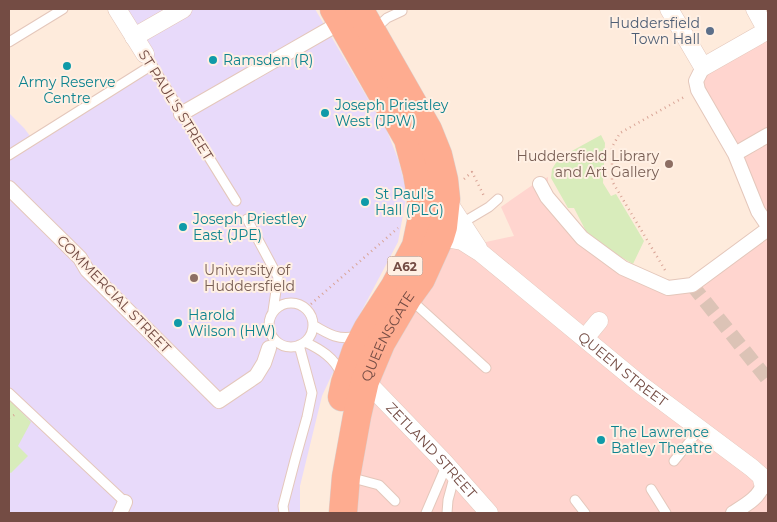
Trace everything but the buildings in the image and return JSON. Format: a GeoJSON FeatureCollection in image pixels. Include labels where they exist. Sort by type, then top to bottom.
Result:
{"type":"FeatureCollection","features":[{"type":"Feature","properties":{"kind":"highway","name":"QUEENSGATE"},"geometry":{"type":"LineString","coordinates":[[325,513],[337,425],[354,377],[382,343],[408,297],[421,279],[441,227],[443,227],[446,198],[438,155],[428,130],[359,9]]}},
{"type":"Feature","properties":{"kind":"highway","name":"QUEENSGATE"},"geometry":{"type":"LineString","coordinates":[[332,18],[408,139],[421,196],[441,227]]}},
{"type":"Feature","properties":{"kind":"highway","name":"QUEENSGATE"},"geometry":{"type":"LineString","coordinates":[[343,513],[346,477],[357,416],[354,377],[356,351],[368,328],[395,286],[416,246],[441,227]]}},
{"type":"Feature","properties":{"kind":"street","name":"ST PAUL'S STREET"},"geometry":{"type":"LineString","coordinates":[[117,9],[148,60]]}},
{"type":"Feature","properties":{"kind":"street"},"geometry":{"type":"LineString","coordinates":[[134,37],[183,9]]}},
{"type":"Feature","properties":{"kind":"street"},"geometry":{"type":"LineString","coordinates":[[670,9],[703,67]]}},
{"type":"Feature","properties":{"kind":"street"},"geometry":{"type":"LineString","coordinates":[[540,184],[557,210],[582,238],[623,268],[668,288],[692,285],[768,228],[758,211],[735,154],[698,90],[696,81],[703,67],[768,30],[755,9]]}},
{"type":"Feature","properties":{"kind":"street"},"geometry":{"type":"LineString","coordinates":[[181,114],[332,18]]}},
{"type":"Feature","properties":{"kind":"street"},"geometry":{"type":"LineString","coordinates":[[735,154],[768,135]]}},
{"type":"Feature","properties":{"kind":"street","name":"COMMERCIAL STREET"},"geometry":{"type":"LineString","coordinates":[[9,188],[80,258],[87,270],[218,401],[256,376],[269,348]]}},
{"type":"Feature","properties":{"kind":"street","name":"QUEEN STREET"},"geometry":{"type":"LineString","coordinates":[[441,227],[482,253]]}},
{"type":"Feature","properties":{"kind":"street","name":"QUEEN STREET"},"geometry":{"type":"LineString","coordinates":[[441,227],[482,253],[641,385],[752,468],[767,483]]}},
{"type":"Feature","properties":{"kind":"street"},"geometry":{"type":"LineString","coordinates":[[585,338],[599,321]]}},
{"type":"Feature","properties":{"kind":"street","name":"ZETLAND STREET"},"geometry":{"type":"LineString","coordinates":[[354,377],[443,461],[489,513]]}},
{"type":"Feature","properties":{"kind":"street"},"geometry":{"type":"LineString","coordinates":[[733,513],[759,494],[767,483]]}},
{"type":"Feature","properties":{"kind":"lane"},"geometry":{"type":"LineString","coordinates":[[9,42],[62,9]]}},
{"type":"Feature","properties":{"kind":"lane"},"geometry":{"type":"LineString","coordinates":[[372,32],[388,18],[402,11]]}},
{"type":"Feature","properties":{"kind":"lane"},"geometry":{"type":"LineString","coordinates":[[9,155],[148,60]]}},
{"type":"Feature","properties":{"kind":"lane","name":"ST PAUL'S STREET"},"geometry":{"type":"LineString","coordinates":[[148,60],[236,201]]}},
{"type":"Feature","properties":{"kind":"lane"},"geometry":{"type":"LineString","coordinates":[[441,227],[489,207],[498,199]]}},
{"type":"Feature","properties":{"kind":"lane"},"geometry":{"type":"LineString","coordinates":[[247,218],[278,277],[269,326],[270,334],[276,341],[287,346],[302,343],[318,348],[354,377]]}},
{"type":"Feature","properties":{"kind":"lane"},"geometry":{"type":"LineString","coordinates":[[408,297],[486,368]]}},
{"type":"Feature","properties":{"kind":"lane"},"geometry":{"type":"LineString","coordinates":[[273,312],[278,306],[292,302],[299,304],[309,312],[313,325],[312,333],[302,343]]}},
{"type":"Feature","properties":{"kind":"lane"},"geometry":{"type":"LineString","coordinates":[[313,325],[331,336],[347,338],[356,336],[368,328]]}},
{"type":"Feature","properties":{"kind":"lane"},"geometry":{"type":"LineString","coordinates":[[284,513],[283,506],[312,393],[302,343]]}},
{"type":"Feature","properties":{"kind":"lane"},"geometry":{"type":"LineString","coordinates":[[9,393],[123,508]]}},
{"type":"Feature","properties":{"kind":"lane"},"geometry":{"type":"LineString","coordinates":[[674,461],[699,430]]}},
{"type":"Feature","properties":{"kind":"lane"},"geometry":{"type":"LineString","coordinates":[[426,513],[444,471],[443,461]]}},
{"type":"Feature","properties":{"kind":"lane"},"geometry":{"type":"LineString","coordinates":[[447,513],[448,500],[455,474]]}},
{"type":"Feature","properties":{"kind":"lane"},"geometry":{"type":"LineString","coordinates":[[346,477],[379,486],[395,501]]}},
{"type":"Feature","properties":{"kind":"lane"},"geometry":{"type":"LineString","coordinates":[[652,489],[666,513]]}},
{"type":"Feature","properties":{"kind":"lane"},"geometry":{"type":"LineString","coordinates":[[575,500],[585,513]]}},
{"type":"Feature","properties":{"kind":"path"},"geometry":{"type":"LineString","coordinates":[[675,287],[612,180],[612,147],[620,133],[698,90]]}},
{"type":"Feature","properties":{"kind":"path"},"geometry":{"type":"LineString","coordinates":[[472,172],[486,199]]}},
{"type":"Feature","properties":{"kind":"path"},"geometry":{"type":"LineString","coordinates":[[311,304],[408,220],[441,227]]}},
{"type":"Feature","properties":{"kind":"shaded area","name":"University of Huddersfield"},"geometry":{"type":"Polygon","coordinates":[[[112,9],[315,9],[387,131],[398,159],[407,193],[398,242],[360,314],[322,396],[300,486],[300,513],[9,513],[9,113],[36,144],[149,72],[112,9]]]}},
{"type":"Feature","properties":{"kind":"shaded area"},"geometry":{"type":"Polygon","coordinates":[[[768,31],[768,513],[351,513],[376,368],[448,248],[463,247],[514,236],[501,207],[534,184],[548,177],[548,184],[564,213],[586,236],[631,266],[668,282],[689,281],[763,226],[731,155],[692,85],[768,31]]]}},
{"type":"Feature","properties":{"kind":"green space"},"geometry":{"type":"Polygon","coordinates":[[[601,135],[605,143],[603,183],[611,196],[616,194],[644,241],[633,264],[590,239],[574,208],[568,208],[551,178],[552,169],[559,158],[601,135]]]}},
{"type":"Feature","properties":{"kind":"green space"},"geometry":{"type":"Polygon","coordinates":[[[9,399],[31,422],[18,446],[28,456],[11,473],[9,472],[9,399]]]}},
{"type":"Feature","properties":{"kind":"tunnel"},"geometry":{"type":"LineString","coordinates":[[692,285],[768,380]]}},
{"type":"Feature","properties":{"kind":"place","name":"Huddersfield Town Hall"},"geometry":{"type":"Point","coordinates":[710,31]}},
{"type":"Feature","properties":{"kind":"place","name":"Ramsden (R)"},"geometry":{"type":"Point","coordinates":[213,60]}},
{"type":"Feature","properties":{"kind":"place","name":"Army Reserve Centre"},"geometry":{"type":"Point","coordinates":[67,66]}},
{"type":"Feature","properties":{"kind":"place","name":"Joseph Priestley West (JPW)"},"geometry":{"type":"Point","coordinates":[325,113]}},
{"type":"Feature","properties":{"kind":"place","name":"Huddersfield Library and Art Gallery"},"geometry":{"type":"Point","coordinates":[669,164]}},
{"type":"Feature","properties":{"kind":"place","name":"St Paul's Hall (PLG)"},"geometry":{"type":"Point","coordinates":[365,202]}},
{"type":"Feature","properties":{"kind":"place","name":"Joseph Priestley East (JPE)"},"geometry":{"type":"Point","coordinates":[183,227]}},
{"type":"Feature","properties":{"kind":"place","name":"University of Huddersfield"},"geometry":{"type":"Point","coordinates":[194,278]}},
{"type":"Feature","properties":{"kind":"place","name":"Harold Wilson (HW)"},"geometry":{"type":"Point","coordinates":[178,323]}},
{"type":"Feature","properties":{"kind":"place","name":"The Lawrence Batley Theatre"},"geometry":{"type":"Point","coordinates":[601,440]}}]}
